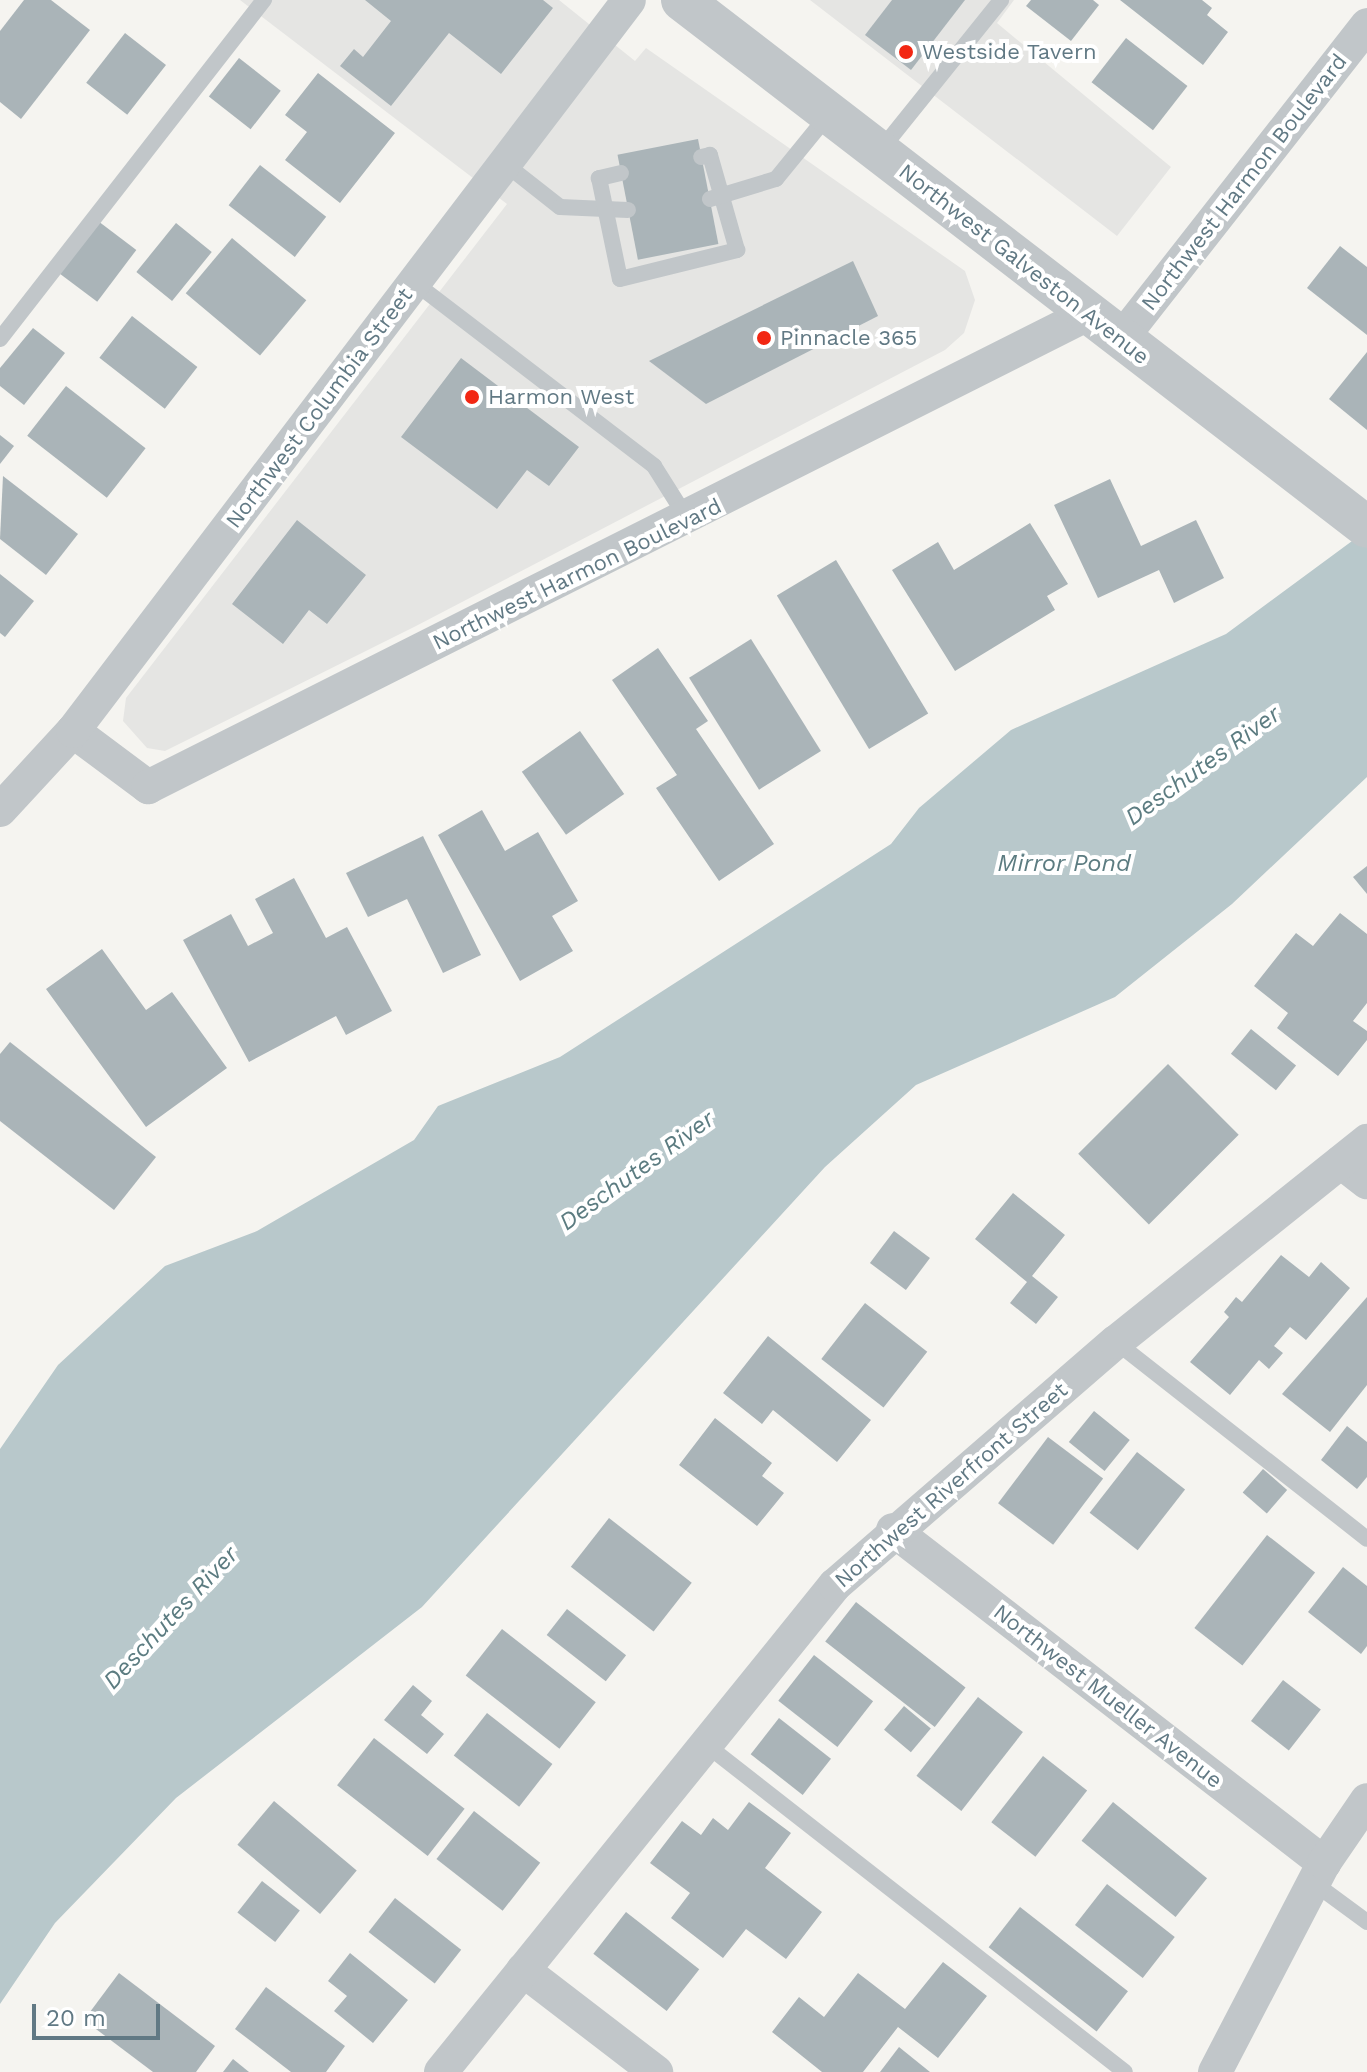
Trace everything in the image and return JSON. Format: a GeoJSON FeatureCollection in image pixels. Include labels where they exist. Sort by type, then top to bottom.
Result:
{"type":"FeatureCollection","features":[{"type":"Feature","properties":{"kind":"street","name":"Northwest Columbia Street"},"geometry":{"type":"LineString","coordinates":[[0,810],[73,731],[629,0]]}},
{"type":"Feature","properties":{"kind":"street","name":"Northwest Galveston Avenue"},"geometry":{"type":"LineString","coordinates":[[682,0],[1352,515]]}},
{"type":"Feature","properties":{"kind":"street","name":"Northwest Harmon Boulevard"},"geometry":{"type":"LineString","coordinates":[[1121,339],[1367,25]]}},
{"type":"Feature","properties":{"kind":"street","name":"Northwest Harmon Boulevard"},"geometry":{"type":"LineString","coordinates":[[73,731],[148,787],[688,520],[1088,314]]}},
{"type":"Feature","properties":{"kind":"street","name":"Northwest Riverfront Street"},"geometry":{"type":"LineString","coordinates":[[441,2072],[780,1645],[893,1530],[1116,1342],[1358,1162]]}},
{"type":"Feature","properties":{"kind":"street","name":"Northwest Mueller Avenue"},"geometry":{"type":"LineString","coordinates":[[893,1530],[1319,1873]]}},
{"type":"Feature","properties":{"kind":"street"},"geometry":{"type":"LineString","coordinates":[[1215,2072],[1319,1873],[1367,1800]]}},
{"type":"Feature","properties":{"kind":"street"},"geometry":{"type":"LineString","coordinates":[[523,1970],[656,2072]]}},
{"type":"Feature","properties":{"kind":"lane"},"geometry":{"type":"LineString","coordinates":[[0,339],[264,0]]}},
{"type":"Feature","properties":{"kind":"lane"},"geometry":{"type":"LineString","coordinates":[[878,152],[1001,0]]}},
{"type":"Feature","properties":{"kind":"lane"},"geometry":{"type":"LineString","coordinates":[[716,198],[776,179],[829,114]]}},
{"type":"Feature","properties":{"kind":"lane"},"geometry":{"type":"LineString","coordinates":[[621,173],[599,178],[620,279],[737,250],[716,198],[710,155],[701,157]]}},
{"type":"Feature","properties":{"kind":"lane"},"geometry":{"type":"LineString","coordinates":[[504,163],[560,207],[607,213],[628,210]]}},
{"type":"Feature","properties":{"kind":"lane"},"geometry":{"type":"LineString","coordinates":[[415,283],[654,466],[688,520]]}},
{"type":"Feature","properties":{"kind":"lane"},"geometry":{"type":"LineString","coordinates":[[1116,1342],[1367,1539]]}},
{"type":"Feature","properties":{"kind":"lane"},"geometry":{"type":"LineString","coordinates":[[703,1742],[1125,2072]]}},
{"type":"Feature","properties":{"kind":"lane"},"geometry":{"type":"LineString","coordinates":[[1319,1873],[1367,1922]]}},
{"type":"Feature","properties":{"kind":"shaded area"},"geometry":{"type":"Polygon","coordinates":[[[240,0],[559,0],[635,61],[646,48],[965,271],[975,300],[964,333],[945,350],[416,626],[165,751],[147,748],[123,721],[126,698],[507,204],[240,0]]]}},
{"type":"Feature","properties":{"kind":"shaded area"},"geometry":{"type":"Polygon","coordinates":[[[810,0],[1014,0],[997,23],[1171,167],[1117,236],[810,0]]]}},
{"type":"Feature","properties":{"kind":"water"},"geometry":{"type":"Polygon","coordinates":[[[1367,530],[1367,777],[1232,904],[1115,997],[916,1085],[825,1167],[422,1607],[176,1798],[55,1923],[0,2004],[0,1449],[58,1365],[165,1266],[257,1231],[414,1140],[438,1106],[560,1057],[891,844],[919,808],[1011,730],[1226,634],[1367,530]]]}},
{"type":"Feature","properties":{"kind":"building"},"geometry":{"type":"Polygon","coordinates":[[[24,0],[51,0],[90,30],[21,119],[0,102],[0,31],[24,0]]]}},
{"type":"Feature","properties":{"kind":"building"},"geometry":{"type":"Polygon","coordinates":[[[365,0],[543,0],[553,8],[501,74],[449,33],[391,106],[340,66],[354,49],[363,57],[391,21],[365,0]]]}},
{"type":"Feature","properties":{"kind":"building","name":"Westside Tavern"},"geometry":{"type":"Polygon","coordinates":[[[892,0],[965,0],[911,70],[865,35],[892,0]]]}},
{"type":"Feature","properties":{"kind":"building"},"geometry":{"type":"Polygon","coordinates":[[[1031,0],[1093,0],[1099,5],[1071,41],[1026,6],[1031,0]]]}},
{"type":"Feature","properties":{"kind":"building"},"geometry":{"type":"Polygon","coordinates":[[[1120,0],[1202,0],[1212,8],[1207,15],[1228,32],[1203,65],[1120,0]]]}},
{"type":"Feature","properties":{"kind":"building"},"geometry":{"type":"Polygon","coordinates":[[[125,33],[166,65],[127,115],[86,83],[125,33]]]}},
{"type":"Feature","properties":{"kind":"building"},"geometry":{"type":"Polygon","coordinates":[[[1126,38],[1187,86],[1153,130],[1092,82],[1126,38]]]}},
{"type":"Feature","properties":{"kind":"building"},"geometry":{"type":"Polygon","coordinates":[[[239,58],[281,91],[251,129],[209,97],[239,58]]]}},
{"type":"Feature","properties":{"kind":"building"},"geometry":{"type":"Polygon","coordinates":[[[318,73],[395,133],[340,203],[285,160],[307,132],[285,115],[318,73]]]}},
{"type":"Feature","properties":{"kind":"building"},"geometry":{"type":"Polygon","coordinates":[[[698,139],[718,244],[638,260],[618,155],[698,139]]]}},
{"type":"Feature","properties":{"kind":"building"},"geometry":{"type":"Polygon","coordinates":[[[260,165],[326,217],[295,257],[229,205],[260,165]]]}},
{"type":"Feature","properties":{"kind":"building"},"geometry":{"type":"Polygon","coordinates":[[[98,221],[136,250],[97,302],[59,273],[98,221]]]}},
{"type":"Feature","properties":{"kind":"building"},"geometry":{"type":"Polygon","coordinates":[[[176,223],[212,252],[172,301],[136,272],[176,223]]]}},
{"type":"Feature","properties":{"kind":"building"},"geometry":{"type":"Polygon","coordinates":[[[232,238],[306,300],[260,356],[186,293],[232,238]]]}},
{"type":"Feature","properties":{"kind":"building"},"geometry":{"type":"Polygon","coordinates":[[[1340,246],[1367,267],[1367,335],[1307,288],[1340,246]]]}},
{"type":"Feature","properties":{"kind":"building","name":"Pinnacle 365"},"geometry":{"type":"Polygon","coordinates":[[[853,261],[878,316],[706,404],[649,361],[853,261]]]}},
{"type":"Feature","properties":{"kind":"building"},"geometry":{"type":"Polygon","coordinates":[[[132,316],[197,367],[165,409],[99,358],[132,316]]]}},
{"type":"Feature","properties":{"kind":"building"},"geometry":{"type":"Polygon","coordinates":[[[33,328],[65,353],[24,405],[0,386],[0,368],[33,328]]]}},
{"type":"Feature","properties":{"kind":"building"},"geometry":{"type":"Polygon","coordinates":[[[1367,352],[1367,430],[1329,399],[1367,352]]]}},
{"type":"Feature","properties":{"kind":"building","name":"Harmon West"},"geometry":{"type":"Polygon","coordinates":[[[461,358],[579,447],[549,486],[527,470],[497,509],[401,437],[461,358]]]}},
{"type":"Feature","properties":{"kind":"building"},"geometry":{"type":"Polygon","coordinates":[[[66,386],[146,448],[107,498],[27,436],[66,386]]]}},
{"type":"Feature","properties":{"kind":"building"},"geometry":{"type":"Polygon","coordinates":[[[0,435],[14,446],[0,464],[0,435]]]}},
{"type":"Feature","properties":{"kind":"building"},"geometry":{"type":"Polygon","coordinates":[[[3,476],[78,534],[46,575],[0,539],[3,476]]]}},
{"type":"Feature","properties":{"kind":"building"},"geometry":{"type":"Polygon","coordinates":[[[1110,479],[1141,546],[1196,520],[1224,578],[1174,603],[1159,570],[1098,598],[1054,505],[1110,479]]]}},
{"type":"Feature","properties":{"kind":"building"},"geometry":{"type":"Polygon","coordinates":[[[297,520],[366,575],[327,624],[309,610],[283,644],[232,604],[297,520]]]}},
{"type":"Feature","properties":{"kind":"building"},"geometry":{"type":"Polygon","coordinates":[[[1030,523],[1068,584],[1047,596],[1055,610],[955,671],[892,570],[938,542],[954,570],[1030,523]]]}},
{"type":"Feature","properties":{"kind":"building"},"geometry":{"type":"Polygon","coordinates":[[[836,560],[928,713],[869,749],[777,596],[836,560]]]}},
{"type":"Feature","properties":{"kind":"building"},"geometry":{"type":"Polygon","coordinates":[[[0,574],[34,601],[5,637],[0,633],[0,574]]]}},
{"type":"Feature","properties":{"kind":"building"},"geometry":{"type":"Polygon","coordinates":[[[751,639],[821,751],[759,790],[689,678],[751,639]]]}},
{"type":"Feature","properties":{"kind":"building"},"geometry":{"type":"Polygon","coordinates":[[[658,648],[708,721],[696,729],[774,844],[719,881],[656,788],[677,775],[612,680],[658,648]]]}},
{"type":"Feature","properties":{"kind":"building"},"geometry":{"type":"Polygon","coordinates":[[[580,731],[624,794],[566,835],[522,772],[580,731]]]}},
{"type":"Feature","properties":{"kind":"building"},"geometry":{"type":"Polygon","coordinates":[[[482,810],[505,851],[538,832],[578,901],[552,916],[573,951],[520,981],[438,835],[482,810]]]}},
{"type":"Feature","properties":{"kind":"building"},"geometry":{"type":"Polygon","coordinates":[[[423,836],[481,955],[443,973],[407,899],[368,917],[346,873],[423,836]]]}},
{"type":"Feature","properties":{"kind":"building"},"geometry":{"type":"Polygon","coordinates":[[[1367,866],[1367,894],[1353,877],[1367,866]]]}},
{"type":"Feature","properties":{"kind":"building"},"geometry":{"type":"Polygon","coordinates":[[[294,878],[326,938],[347,927],[392,1011],[346,1035],[336,1016],[249,1062],[183,940],[231,914],[248,946],[273,933],[255,899],[294,878]]]}},
{"type":"Feature","properties":{"kind":"building"},"geometry":{"type":"Polygon","coordinates":[[[1340,913],[1367,934],[1367,1003],[1353,1021],[1367,1031],[1367,1040],[1338,1076],[1277,1028],[1288,1013],[1254,986],[1296,933],[1313,946],[1340,913]]]}},
{"type":"Feature","properties":{"kind":"building"},"geometry":{"type":"Polygon","coordinates":[[[102,949],[146,1010],[172,992],[227,1068],[146,1127],[46,989],[102,949]]]}},
{"type":"Feature","properties":{"kind":"building"},"geometry":{"type":"Polygon","coordinates":[[[1251,1029],[1296,1066],[1276,1090],[1231,1054],[1251,1029]]]}},
{"type":"Feature","properties":{"kind":"building"},"geometry":{"type":"Polygon","coordinates":[[[10,1042],[156,1157],[114,1210],[0,1121],[0,1054],[10,1042]]]}},
{"type":"Feature","properties":{"kind":"building"},"geometry":{"type":"Polygon","coordinates":[[[1168,1064],[1239,1135],[1149,1225],[1078,1154],[1168,1064]]]}},
{"type":"Feature","properties":{"kind":"building"},"geometry":{"type":"Polygon","coordinates":[[[1013,1193],[1065,1235],[1032,1276],[1058,1297],[1036,1324],[1010,1303],[1027,1282],[975,1239],[1013,1193]]]}},
{"type":"Feature","properties":{"kind":"building"},"geometry":{"type":"Polygon","coordinates":[[[894,1231],[930,1258],[906,1290],[870,1263],[894,1231]]]}},
{"type":"Feature","properties":{"kind":"building"},"geometry":{"type":"Polygon","coordinates":[[[1281,1255],[1309,1277],[1321,1262],[1350,1288],[1306,1340],[1290,1327],[1274,1346],[1283,1353],[1269,1369],[1259,1360],[1230,1395],[1190,1362],[1229,1317],[1224,1312],[1236,1297],[1242,1302],[1281,1255]]]}},
{"type":"Feature","properties":{"kind":"building"},"geometry":{"type":"Polygon","coordinates":[[[1367,1297],[1367,1385],[1330,1432],[1282,1394],[1367,1297]]]}},
{"type":"Feature","properties":{"kind":"building"},"geometry":{"type":"Polygon","coordinates":[[[865,1303],[927,1352],[884,1408],[821,1359],[865,1303]]]}},
{"type":"Feature","properties":{"kind":"building"},"geometry":{"type":"Polygon","coordinates":[[[768,1336],[871,1420],[837,1462],[773,1410],[762,1424],[723,1393],[768,1336]]]}},
{"type":"Feature","properties":{"kind":"building"},"geometry":{"type":"Polygon","coordinates":[[[1094,1411],[1130,1440],[1105,1471],[1069,1442],[1094,1411]]]}},
{"type":"Feature","properties":{"kind":"building"},"geometry":{"type":"Polygon","coordinates":[[[715,1418],[772,1463],[762,1476],[784,1493],[757,1526],[679,1465],[715,1418]]]}},
{"type":"Feature","properties":{"kind":"building"},"geometry":{"type":"Polygon","coordinates":[[[1347,1426],[1367,1442],[1367,1477],[1357,1489],[1321,1460],[1347,1426]]]}},
{"type":"Feature","properties":{"kind":"building"},"geometry":{"type":"Polygon","coordinates":[[[1048,1437],[1103,1479],[1053,1545],[998,1503],[1048,1437]]]}},
{"type":"Feature","properties":{"kind":"building"},"geometry":{"type":"Polygon","coordinates":[[[1137,1452],[1185,1490],[1138,1550],[1090,1513],[1137,1452]]]}},
{"type":"Feature","properties":{"kind":"building"},"geometry":{"type":"Polygon","coordinates":[[[1263,1469],[1287,1490],[1267,1513],[1243,1492],[1263,1469]]]}},
{"type":"Feature","properties":{"kind":"building"},"geometry":{"type":"Polygon","coordinates":[[[609,1518],[692,1583],[654,1632],[571,1567],[609,1518]]]}},
{"type":"Feature","properties":{"kind":"building"},"geometry":{"type":"Polygon","coordinates":[[[1267,1535],[1315,1573],[1242,1666],[1194,1628],[1267,1535]]]}},
{"type":"Feature","properties":{"kind":"building"},"geometry":{"type":"Polygon","coordinates":[[[1343,1567],[1367,1586],[1367,1646],[1361,1654],[1308,1612],[1343,1567]]]}},
{"type":"Feature","properties":{"kind":"building"},"geometry":{"type":"Polygon","coordinates":[[[856,1602],[966,1688],[935,1727],[825,1641],[856,1602]]]}},
{"type":"Feature","properties":{"kind":"building"},"geometry":{"type":"Polygon","coordinates":[[[567,1609],[626,1655],[606,1681],[547,1635],[567,1609]]]}},
{"type":"Feature","properties":{"kind":"building"},"geometry":{"type":"Polygon","coordinates":[[[502,1629],[596,1702],[559,1749],[466,1675],[502,1629]]]}},
{"type":"Feature","properties":{"kind":"building"},"geometry":{"type":"Polygon","coordinates":[[[814,1655],[873,1701],[837,1747],[778,1701],[814,1655]]]}},
{"type":"Feature","properties":{"kind":"building"},"geometry":{"type":"Polygon","coordinates":[[[1283,1680],[1321,1710],[1289,1751],[1251,1721],[1283,1680]]]}},
{"type":"Feature","properties":{"kind":"building"},"geometry":{"type":"Polygon","coordinates":[[[413,1685],[432,1701],[421,1715],[444,1734],[427,1754],[384,1720],[413,1685]]]}},
{"type":"Feature","properties":{"kind":"building"},"geometry":{"type":"Polygon","coordinates":[[[978,1697],[1023,1732],[961,1811],[916,1776],[978,1697]]]}},
{"type":"Feature","properties":{"kind":"building"},"geometry":{"type":"Polygon","coordinates":[[[904,1706],[931,1728],[911,1752],[884,1730],[904,1706]]]}},
{"type":"Feature","properties":{"kind":"building"},"geometry":{"type":"Polygon","coordinates":[[[487,1713],[552,1764],[519,1807],[454,1756],[487,1713]]]}},
{"type":"Feature","properties":{"kind":"building"},"geometry":{"type":"Polygon","coordinates":[[[779,1718],[831,1759],[803,1795],[751,1754],[779,1718]]]}},
{"type":"Feature","properties":{"kind":"building"},"geometry":{"type":"Polygon","coordinates":[[[374,1738],[465,1809],[428,1856],[337,1785],[374,1738]]]}},
{"type":"Feature","properties":{"kind":"building"},"geometry":{"type":"Polygon","coordinates":[[[1043,1756],[1087,1790],[1035,1857],[991,1822],[1043,1756]]]}},
{"type":"Feature","properties":{"kind":"building"},"geometry":{"type":"Polygon","coordinates":[[[274,1801],[357,1870],[320,1914],[237,1845],[274,1801]]]}},
{"type":"Feature","properties":{"kind":"building"},"geometry":{"type":"Polygon","coordinates":[[[749,1802],[791,1833],[765,1868],[822,1912],[786,1959],[746,1929],[723,1958],[671,1918],[690,1893],[650,1863],[682,1821],[701,1835],[713,1818],[728,1830],[749,1802]]]}},
{"type":"Feature","properties":{"kind":"building"},"geometry":{"type":"Polygon","coordinates":[[[1113,1802],[1207,1878],[1176,1917],[1082,1841],[1113,1802]]]}},
{"type":"Feature","properties":{"kind":"building"},"geometry":{"type":"Polygon","coordinates":[[[474,1811],[540,1863],[503,1911],[436,1859],[474,1811]]]}},
{"type":"Feature","properties":{"kind":"building"},"geometry":{"type":"Polygon","coordinates":[[[262,1881],[300,1911],[275,1942],[237,1913],[262,1881]]]}},
{"type":"Feature","properties":{"kind":"building"},"geometry":{"type":"Polygon","coordinates":[[[1107,1884],[1175,1937],[1143,1978],[1075,1925],[1107,1884]]]}},
{"type":"Feature","properties":{"kind":"building"},"geometry":{"type":"Polygon","coordinates":[[[395,1898],[461,1950],[435,1984],[369,1932],[395,1898]]]}},
{"type":"Feature","properties":{"kind":"building"},"geometry":{"type":"Polygon","coordinates":[[[1020,1907],[1128,1991],[1097,2032],[989,1947],[1020,1907]]]}},
{"type":"Feature","properties":{"kind":"building"},"geometry":{"type":"Polygon","coordinates":[[[626,1912],[699,1969],[667,2011],[593,1954],[626,1912]]]}},
{"type":"Feature","properties":{"kind":"building"},"geometry":{"type":"Polygon","coordinates":[[[350,1953],[408,2000],[373,2043],[334,2011],[347,1996],[328,1981],[350,1953]]]}},
{"type":"Feature","properties":{"kind":"building"},"geometry":{"type":"Polygon","coordinates":[[[943,1962],[987,1996],[938,2058],[898,2027],[863,2072],[822,2072],[772,2032],[799,1997],[824,2017],[858,1973],[905,2009],[943,1962]]]}},
{"type":"Feature","properties":{"kind":"building"},"geometry":{"type":"Polygon","coordinates":[[[119,1973],[215,2046],[196,2072],[153,2072],[84,2020],[119,1973]]]}},
{"type":"Feature","properties":{"kind":"building"},"geometry":{"type":"Polygon","coordinates":[[[266,1987],[345,2046],[326,2072],[291,2072],[235,2029],[266,1987]]]}},
{"type":"Feature","properties":{"kind":"building"},"geometry":{"type":"Polygon","coordinates":[[[899,2047],[930,2072],[880,2072],[899,2047]]]}},
{"type":"Feature","properties":{"kind":"building"},"geometry":{"type":"Polygon","coordinates":[[[233,2059],[249,2072],[223,2072],[233,2059]]]}},
{"type":"Feature","properties":{"kind":"place","name":"Westside Tavern"},"geometry":{"type":"Point","coordinates":[906,52]}},
{"type":"Feature","properties":{"kind":"place","name":"Pinnacle 365"},"geometry":{"type":"Point","coordinates":[764,338]}},
{"type":"Feature","properties":{"kind":"place","name":"Harmon West"},"geometry":{"type":"Point","coordinates":[472,397]}},
{"type":"Feature","properties":{"kind":"water label","name":"Deschutes River"},"geometry":{"type":"Point","coordinates":[1203,766]}},
{"type":"Feature","properties":{"kind":"water label","name":"Mirror Pond"},"geometry":{"type":"Point","coordinates":[1064,864]}},
{"type":"Feature","properties":{"kind":"water label","name":"Deschutes River"},"geometry":{"type":"Point","coordinates":[637,1171]}},
{"type":"Feature","properties":{"kind":"water label","name":"Deschutes River"},"geometry":{"type":"Point","coordinates":[171,1618]}}]}
